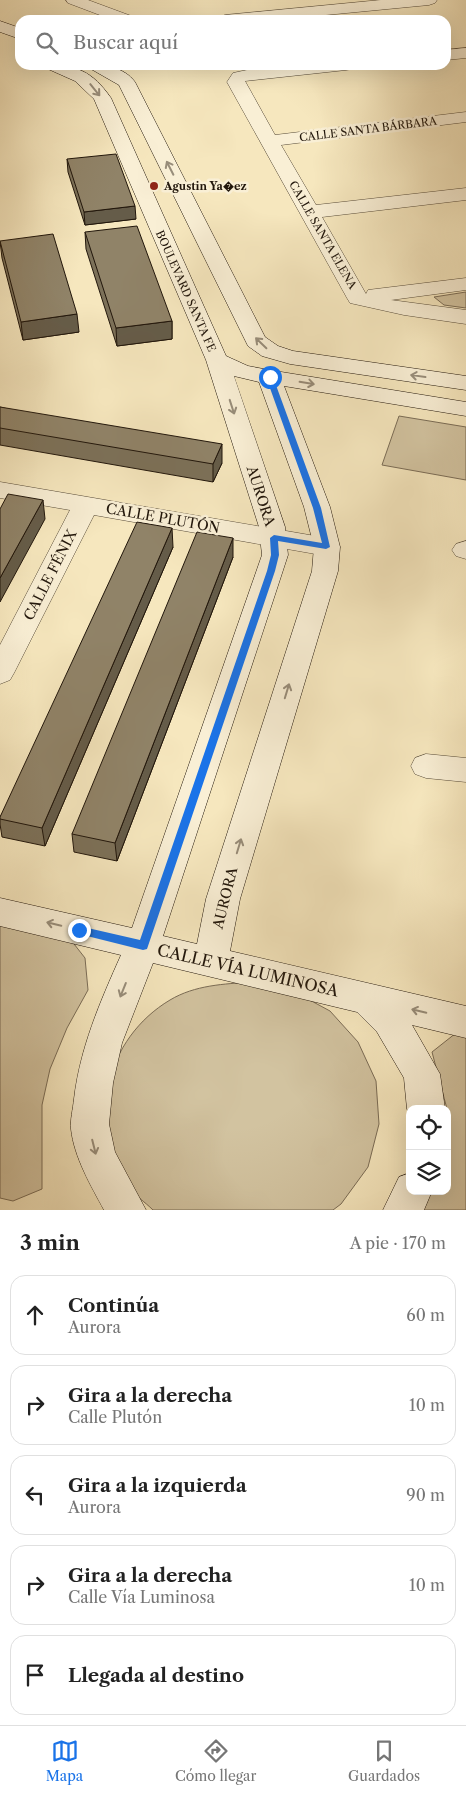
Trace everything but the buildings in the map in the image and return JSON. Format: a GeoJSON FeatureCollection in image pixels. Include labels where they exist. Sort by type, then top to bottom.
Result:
{"type":"FeatureCollection","features":[{"type":"Feature","properties":{"kind":"street"},"geometry":{"type":"LineString","coordinates":[[74,0],[114,15]]}},
{"type":"Feature","properties":{"kind":"street"},"geometry":{"type":"LineString","coordinates":[[276,15],[429,0]]}},
{"type":"Feature","properties":{"kind":"street"},"geometry":{"type":"LineString","coordinates":[[0,26],[15,32]]}},
{"type":"Feature","properties":{"kind":"street"},"geometry":{"type":"LineString","coordinates":[[451,54],[466,53]]}},
{"type":"Feature","properties":{"kind":"street","name":"BOULEVARD SANTA FE"},"geometry":{"type":"LineString","coordinates":[[67,70],[88,81],[102,98],[217,360],[240,370],[270,377],[466,409]]}},
{"type":"Feature","properties":{"kind":"street"},"geometry":{"type":"LineString","coordinates":[[108,70],[126,82],[129,87],[256,341],[270,351],[290,357],[466,383]]}},
{"type":"Feature","properties":{"kind":"street","name":"CALLE SANTA ELENA"},"geometry":{"type":"LineString","coordinates":[[301,70],[239,77],[236,82],[358,298],[404,309],[466,318]]}},
{"type":"Feature","properties":{"kind":"street","name":"CALLE SANTA BÁRBARA"},"geometry":{"type":"LineString","coordinates":[[269,141],[466,118]]}},
{"type":"Feature","properties":{"kind":"street"},"geometry":{"type":"LineString","coordinates":[[310,212],[466,194]]}},
{"type":"Feature","properties":{"kind":"street"},"geometry":{"type":"LineString","coordinates":[[358,298],[466,284]]}},
{"type":"Feature","properties":{"kind":"street","name":"AURORA"},"geometry":{"type":"LineString","coordinates":[[126,1210],[97,1158],[90,1129],[93,1084],[123,990],[143,946],[275,555],[274,538],[217,360]]}},
{"type":"Feature","properties":{"kind":"street","name":"AURORA"},"geometry":{"type":"LineString","coordinates":[[211,962],[223,899],[325,571],[326,547],[311,490],[270,377]]}},
{"type":"Feature","properties":{"kind":"street","name":"CALLE PLUTÓN"},"geometry":{"type":"LineString","coordinates":[[0,490],[326,547]]}},
{"type":"Feature","properties":{"kind":"street","name":"CALLE FÉNIX"},"geometry":{"type":"LineString","coordinates":[[0,673],[86,505]]}},
{"type":"Feature","properties":{"kind":"street"},"geometry":{"type":"LineString","coordinates":[[426,766],[466,770]]}},
{"type":"Feature","properties":{"kind":"street","name":"CALLE VÍA LUMINOSA"},"geometry":{"type":"LineString","coordinates":[[0,912],[466,1022]]}},
{"type":"Feature","properties":{"kind":"street"},"geometry":{"type":"LineString","coordinates":[[368,999],[390,1022],[422,1074],[426,1105]]}},
{"type":"Feature","properties":{"kind":"street"},"geometry":{"type":"LineString","coordinates":[[403,1210],[411,1195]]}},
{"type":"Feature","properties":{"kind":"shaded area"},"geometry":{"type":"Polygon","coordinates":[[[466,292],[466,308],[444,305],[434,297],[466,292]]]}},
{"type":"Feature","properties":{"kind":"shaded area"},"geometry":{"type":"Polygon","coordinates":[[[399,416],[466,427],[466,480],[382,465],[399,416]]]}},
{"type":"Feature","properties":{"kind":"shaded area"},"geometry":{"type":"Polygon","coordinates":[[[0,919],[67,935],[85,958],[88,990],[67,1028],[50,1069],[42,1105],[42,1189],[13,1201],[0,1198],[0,919]]]}},
{"type":"Feature","properties":{"kind":"shaded area"},"geometry":{"type":"Polygon","coordinates":[[[252,982],[293,991],[330,1011],[358,1042],[376,1081],[379,1124],[368,1167],[341,1204],[333,1210],[153,1210],[128,1186],[115,1161],[107,1136],[105,1109],[108,1084],[117,1059],[130,1036],[148,1016],[170,1000],[200,988],[252,982]]]}},
{"type":"Feature","properties":{"kind":"shaded area"},"geometry":{"type":"Polygon","coordinates":[[[456,1033],[466,1035],[466,1210],[423,1210],[429,1195],[451,1195],[451,1105],[446,1105],[432,1052],[456,1033]]]}},
{"type":"Feature","properties":{"kind":"place","name":"Agustin Ya�ez"},"geometry":{"type":"Point","coordinates":[154,186]}},
{"type":"Feature","properties":{"kind":"route"},"geometry":{"type":"LineString","coordinates":[[79,930],[143,946],[271,571],[275,555],[274,538],[326,547],[317,508],[270,377]]}}]}
